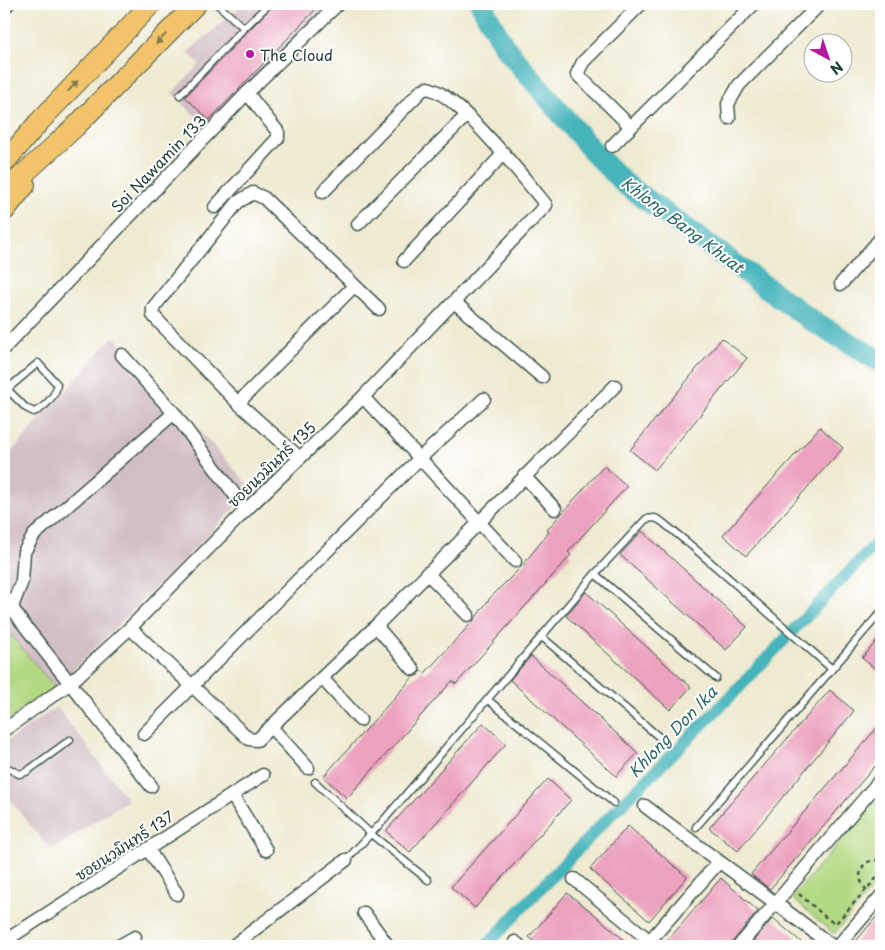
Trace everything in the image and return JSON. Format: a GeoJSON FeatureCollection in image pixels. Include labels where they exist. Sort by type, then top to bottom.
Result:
{"type":"FeatureCollection","features":[{"type":"Feature","properties":{"kind":"main road"},"geometry":{"type":"LineString","coordinates":[[4,163],[39,122],[151,4]]}},
{"type":"Feature","properties":{"kind":"main road"},"geometry":{"type":"LineString","coordinates":[[4,192],[75,127],[196,4]]}},
{"type":"Feature","properties":{"kind":"main road"},"geometry":{"type":"LineString","coordinates":[[4,155],[39,122]]}},
{"type":"Feature","properties":{"kind":"main road"},"geometry":{"type":"LineString","coordinates":[[4,211],[75,127]]}},
{"type":"Feature","properties":{"kind":"street"},"geometry":{"type":"LineString","coordinates":[[4,8],[8,4]]}},
{"type":"Feature","properties":{"kind":"street","name":"Soi Nawamin 133"},"geometry":{"type":"LineString","coordinates":[[4,348],[247,93],[338,4]]}},
{"type":"Feature","properties":{"kind":"street"},"geometry":{"type":"LineString","coordinates":[[631,127],[577,74],[583,62],[641,4]]}},
{"type":"Feature","properties":{"kind":"street"},"geometry":{"type":"LineString","coordinates":[[612,146],[754,4]]}},
{"type":"Feature","properties":{"kind":"street"},"geometry":{"type":"LineString","coordinates":[[729,118],[728,104],[739,85],[820,4]]}},
{"type":"Feature","properties":{"kind":"street"},"geometry":{"type":"LineString","coordinates":[[323,192],[422,90],[427,88],[437,91],[504,153],[404,261]]}},
{"type":"Feature","properties":{"kind":"street"},"geometry":{"type":"LineString","coordinates":[[215,207],[278,138],[278,132],[247,93]]}},
{"type":"Feature","properties":{"kind":"street"},"geometry":{"type":"LineString","coordinates":[[358,224],[466,116]]}},
{"type":"Feature","properties":{"kind":"street","name":"ซอยนวมินทร์ 135"},"geometry":{"type":"LineString","coordinates":[[4,730],[69,684],[130,628],[246,510],[363,397],[546,206],[504,153]]}},
{"type":"Feature","properties":{"kind":"street"},"geometry":{"type":"LineString","coordinates":[[300,458],[238,402],[160,322],[152,312],[155,303],[238,202],[252,193],[258,194],[379,309]]}},
{"type":"Feature","properties":{"kind":"street"},"geometry":{"type":"LineString","coordinates":[[840,284],[881,238]]}},
{"type":"Feature","properties":{"kind":"street"},"geometry":{"type":"LineString","coordinates":[[238,402],[354,286]]}},
{"type":"Feature","properties":{"kind":"street"},"geometry":{"type":"LineString","coordinates":[[454,302],[542,377]]}},
{"type":"Feature","properties":{"kind":"street"},"geometry":{"type":"LineString","coordinates":[[122,355],[174,413],[246,510]]}},
{"type":"Feature","properties":{"kind":"street"},"geometry":{"type":"LineString","coordinates":[[130,628],[194,685],[249,739],[258,740],[376,626],[615,386]]}},
{"type":"Feature","properties":{"kind":"street"},"geometry":{"type":"LineString","coordinates":[[363,397],[419,460],[515,560]]}},
{"type":"Feature","properties":{"kind":"street"},"geometry":{"type":"LineString","coordinates":[[144,734],[419,460],[484,399]]}},
{"type":"Feature","properties":{"kind":"street"},"geometry":{"type":"LineString","coordinates":[[151,786],[69,684],[13,610],[14,596],[24,572],[24,552],[34,535],[174,413]]}},
{"type":"Feature","properties":{"kind":"street"},"geometry":{"type":"LineString","coordinates":[[524,476],[555,509]]}},
{"type":"Feature","properties":{"kind":"street"},"geometry":{"type":"LineString","coordinates":[[427,573],[468,616]]}},
{"type":"Feature","properties":{"kind":"street"},"geometry":{"type":"LineString","coordinates":[[376,626],[413,669]]}},
{"type":"Feature","properties":{"kind":"street"},"geometry":{"type":"LineString","coordinates":[[322,678],[360,720]]}},
{"type":"Feature","properties":{"kind":"street"},"geometry":{"type":"LineString","coordinates":[[271,727],[308,768]]}},
{"type":"Feature","properties":{"kind":"street","name":"ซอยนวมินทร์ 137"},"geometry":{"type":"LineString","coordinates":[[7,946],[9,940],[14,935],[263,776]]}},
{"type":"Feature","properties":{"kind":"street"},"geometry":{"type":"LineString","coordinates":[[739,946],[881,779]]}},
{"type":"Feature","properties":{"kind":"street"},"geometry":{"type":"LineString","coordinates":[[232,795],[266,850]]}},
{"type":"Feature","properties":{"kind":"street"},"geometry":{"type":"LineString","coordinates":[[645,806],[718,863],[776,902],[832,946]]}},
{"type":"Feature","properties":{"kind":"street"},"geometry":{"type":"LineString","coordinates":[[148,849],[177,894]]}},
{"type":"Feature","properties":{"kind":"street"},"geometry":{"type":"LineString","coordinates":[[233,946],[346,860]]}},
{"type":"Feature","properties":{"kind":"street"},"geometry":{"type":"LineString","coordinates":[[574,879],[648,944],[718,863]]}},
{"type":"Feature","properties":{"kind":"street"},"geometry":{"type":"LineString","coordinates":[[838,946],[881,896]]}},
{"type":"Feature","properties":{"kind":"street"},"geometry":{"type":"LineString","coordinates":[[364,913],[388,946]]}},
{"type":"Feature","properties":{"kind":"street"},"geometry":{"type":"LineString","coordinates":[[119,946],[135,936]]}},
{"type":"Feature","properties":{"kind":"lane"},"geometry":{"type":"LineString","coordinates":[[217,4],[244,28]]}},
{"type":"Feature","properties":{"kind":"lane"},"geometry":{"type":"LineString","coordinates":[[180,95],[269,4]]}},
{"type":"Feature","properties":{"kind":"lane"},"geometry":{"type":"LineString","coordinates":[[38,363],[57,384],[57,388],[47,402],[34,412],[6,391],[38,363]]}},
{"type":"Feature","properties":{"kind":"lane"},"geometry":{"type":"LineString","coordinates":[[346,860],[488,700],[642,520],[655,518],[693,547],[832,669]]}},
{"type":"Feature","properties":{"kind":"lane"},"geometry":{"type":"LineString","coordinates":[[595,574],[716,678]]}},
{"type":"Feature","properties":{"kind":"lane"},"geometry":{"type":"LineString","coordinates":[[696,827],[881,612]]}},
{"type":"Feature","properties":{"kind":"lane"},"geometry":{"type":"LineString","coordinates":[[542,637],[659,737]]}},
{"type":"Feature","properties":{"kind":"lane"},"geometry":{"type":"LineString","coordinates":[[488,700],[614,803]]}},
{"type":"Feature","properties":{"kind":"lane"},"geometry":{"type":"LineString","coordinates":[[4,766],[19,774],[26,772],[70,740]]}},
{"type":"Feature","properties":{"kind":"lane"},"geometry":{"type":"LineString","coordinates":[[316,782],[371,834],[428,880]]}},
{"type":"Feature","properties":{"kind":"path"},"geometry":{"type":"LineString","coordinates":[[874,803],[881,807]]}},
{"type":"Feature","properties":{"kind":"path"},"geometry":{"type":"LineString","coordinates":[[867,890],[861,883],[860,871],[869,861],[881,860]]}},
{"type":"Feature","properties":{"kind":"path"},"geometry":{"type":"LineString","coordinates":[[799,892],[800,897],[833,923],[842,917],[880,878],[881,873]]}},
{"type":"Feature","properties":{"kind":"shaded area"},"geometry":{"type":"Polygon","coordinates":[[[244,4],[252,10],[259,4],[334,4],[209,129],[172,93],[200,64],[188,52],[244,4]]]}},
{"type":"Feature","properties":{"kind":"shaded area"},"geometry":{"type":"Polygon","coordinates":[[[114,336],[253,490],[55,688],[4,627],[4,460],[114,336]]]}},
{"type":"Feature","properties":{"kind":"shaded area"},"geometry":{"type":"Polygon","coordinates":[[[57,707],[128,800],[51,850],[4,793],[4,743],[57,707]]]}},
{"type":"Feature","properties":{"kind":"green space"},"geometry":{"type":"Polygon","coordinates":[[[4,627],[55,688],[4,723],[4,627]]]}},
{"type":"Feature","properties":{"kind":"green space"},"geometry":{"type":"Polygon","coordinates":[[[879,795],[881,797],[881,878],[834,934],[792,898],[879,795]]]}},
{"type":"Feature","properties":{"kind":"building","name":"The Cloud"},"geometry":{"type":"Polygon","coordinates":[[[274,4],[308,4],[315,10],[209,120],[185,97],[274,4]]]}},
{"type":"Feature","properties":{"kind":"building"},"geometry":{"type":"Polygon","coordinates":[[[722,338],[747,358],[655,470],[630,450],[722,338]]]}},
{"type":"Feature","properties":{"kind":"building"},"geometry":{"type":"Polygon","coordinates":[[[820,427],[843,448],[746,556],[723,535],[820,427]]]}},
{"type":"Feature","properties":{"kind":"building"},"geometry":{"type":"Polygon","coordinates":[[[604,466],[627,486],[568,552],[571,555],[456,684],[452,681],[347,798],[323,777],[413,677],[419,675],[421,670],[425,673],[474,620],[490,598],[521,567],[549,532],[547,530],[604,466]]]}},
{"type":"Feature","properties":{"kind":"building"},"geometry":{"type":"Polygon","coordinates":[[[642,531],[747,627],[726,650],[620,555],[642,531]]]}},
{"type":"Feature","properties":{"kind":"building"},"geometry":{"type":"Polygon","coordinates":[[[586,592],[691,687],[670,710],[566,616],[586,592]]]}},
{"type":"Feature","properties":{"kind":"building"},"geometry":{"type":"Polygon","coordinates":[[[881,636],[881,674],[862,658],[881,636]]]}},
{"type":"Feature","properties":{"kind":"building"},"geometry":{"type":"Polygon","coordinates":[[[531,656],[638,753],[616,776],[510,680],[531,656]]]}},
{"type":"Feature","properties":{"kind":"building"},"geometry":{"type":"Polygon","coordinates":[[[830,690],[854,711],[738,851],[709,828],[830,690]]]}},
{"type":"Feature","properties":{"kind":"building"},"geometry":{"type":"Polygon","coordinates":[[[483,723],[506,744],[410,852],[386,831],[483,723]]]}},
{"type":"Feature","properties":{"kind":"building"},"geometry":{"type":"Polygon","coordinates":[[[881,723],[881,759],[770,889],[751,874],[881,723]]]}},
{"type":"Feature","properties":{"kind":"building"},"geometry":{"type":"Polygon","coordinates":[[[548,779],[571,800],[475,908],[451,887],[548,779]]]}},
{"type":"Feature","properties":{"kind":"building"},"geometry":{"type":"Polygon","coordinates":[[[628,826],[687,877],[649,921],[590,869],[628,826]]]}},
{"type":"Feature","properties":{"kind":"building"},"geometry":{"type":"Polygon","coordinates":[[[721,878],[758,911],[731,946],[663,946],[721,878]]]}},
{"type":"Feature","properties":{"kind":"building"},"geometry":{"type":"Polygon","coordinates":[[[567,893],[631,946],[540,946],[529,937],[567,893]]]}},
{"type":"Feature","properties":{"kind":"building"},"geometry":{"type":"Polygon","coordinates":[[[881,911],[881,946],[852,946],[881,911]]]}},
{"type":"Feature","properties":{"kind":"building"},"geometry":{"type":"Polygon","coordinates":[[[773,918],[793,935],[806,946],[749,946],[773,918]]]}},
{"type":"Feature","properties":{"kind":"waterway","name":"Khlong Bang Khuat"},"geometry":{"type":"LineString","coordinates":[[481,4],[504,46],[596,155],[625,184],[811,320],[881,362]]}},
{"type":"Feature","properties":{"kind":"waterway","name":"Khlong Don Ika"},"geometry":{"type":"LineString","coordinates":[[486,946],[601,825],[732,695],[881,538]]}},
{"type":"Feature","properties":{"kind":"place","name":"The Cloud"},"geometry":{"type":"Point","coordinates":[250,54]}}]}
